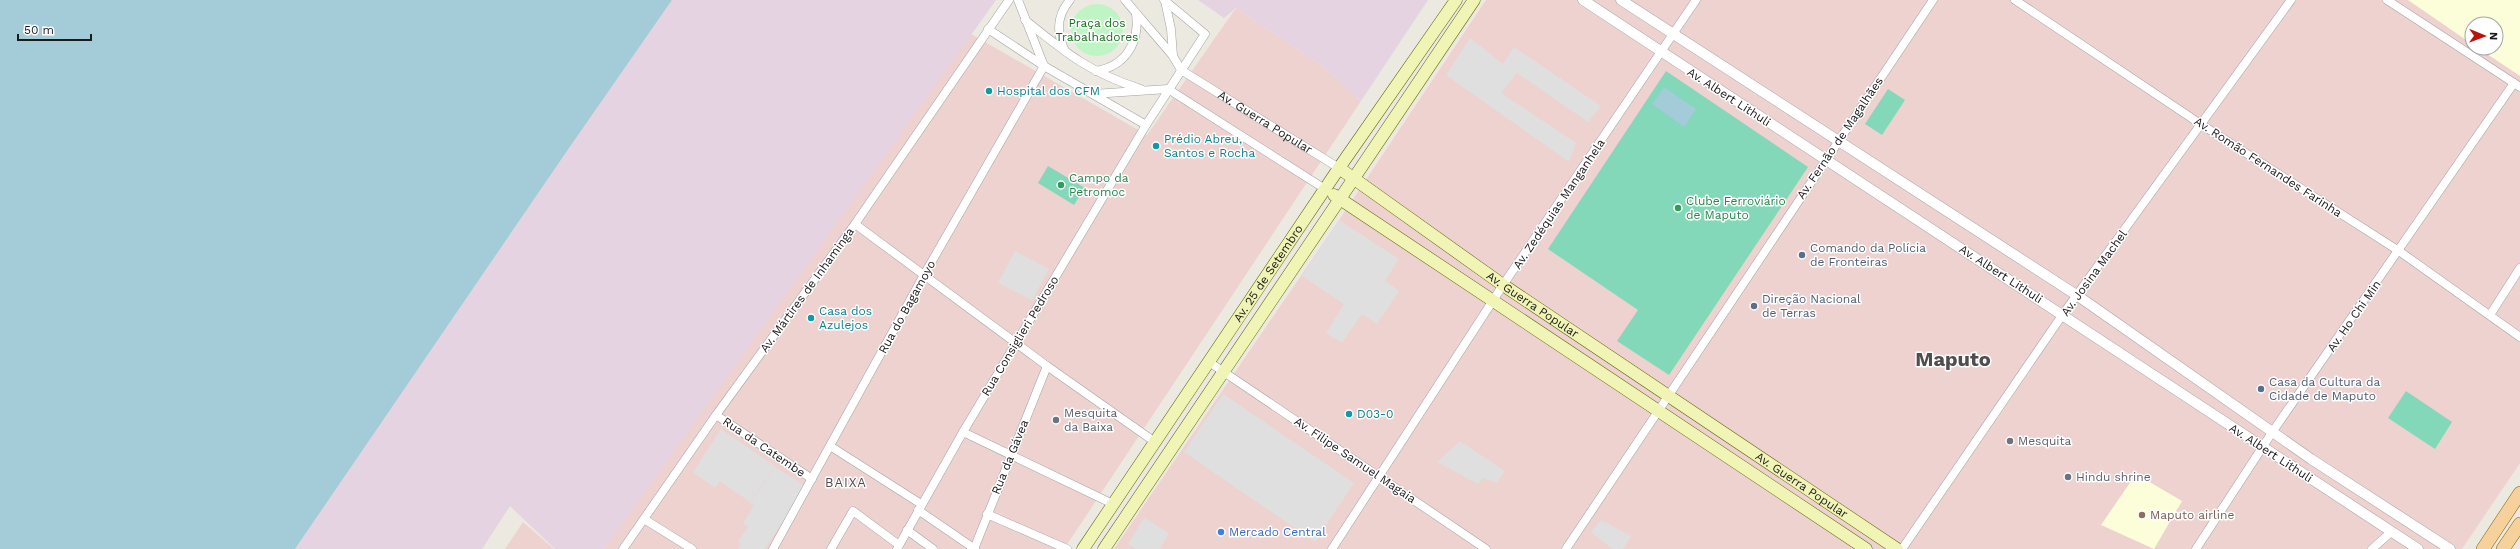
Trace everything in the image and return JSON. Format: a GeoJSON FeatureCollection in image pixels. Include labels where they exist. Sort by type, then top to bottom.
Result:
{"type":"FeatureCollection","features":[{"type":"Feature","properties":{"kind":"main road","name":"Av. 25 de Setembro"},"geometry":{"type":"LineString","coordinates":[[1083,549],[1339,168],[1456,0]]}},
{"type":"Feature","properties":{"kind":"main road","name":"Av. 25 de Setembro"},"geometry":{"type":"LineString","coordinates":[[1104,549],[1474,0]]}},
{"type":"Feature","properties":{"kind":"main road","name":"Av. Guerra Popular"},"geometry":{"type":"LineString","coordinates":[[1339,168],[1503,285],[1897,549]]}},
{"type":"Feature","properties":{"kind":"main road","name":"Av. Guerra Popular"},"geometry":{"type":"LineString","coordinates":[[1325,189],[1866,549]]}},
{"type":"Feature","properties":{"kind":"main road"},"geometry":{"type":"LineString","coordinates":[[2483,549],[2520,493]]}},
{"type":"Feature","properties":{"kind":"main road"},"geometry":{"type":"LineString","coordinates":[[2503,549],[2520,524]]}},
{"type":"Feature","properties":{"kind":"street"},"geometry":{"type":"LineString","coordinates":[[1009,0],[988,30],[1044,66],[1146,125],[1205,34],[1164,1]]}},
{"type":"Feature","properties":{"kind":"street"},"geometry":{"type":"LineString","coordinates":[[1018,0],[1024,19],[1044,66]]}},
{"type":"Feature","properties":{"kind":"street"},"geometry":{"type":"LineString","coordinates":[[1066,53],[1060,42],[1058,28],[1062,13],[1070,0]]}},
{"type":"Feature","properties":{"kind":"street","name":"Av. Guerra Popular"},"geometry":{"type":"LineString","coordinates":[[1125,0],[1173,56],[1181,70],[1339,168]]}},
{"type":"Feature","properties":{"kind":"street","name":"Av. Albert Lithuli"},"geometry":{"type":"LineString","coordinates":[[1583,0],[2063,314],[2263,448],[2418,549]]}},
{"type":"Feature","properties":{"kind":"street","name":"Av. Albert Lithuli"},"geometry":{"type":"LineString","coordinates":[[1621,0],[1674,33],[1838,142],[2078,296],[2311,459],[2450,549]]}},
{"type":"Feature","properties":{"kind":"street","name":"Av. Zedéquias Manganhela"},"geometry":{"type":"LineString","coordinates":[[1332,549],[1503,285],[1696,0]]}},
{"type":"Feature","properties":{"kind":"street","name":"Av. Fernão de Magalhães"},"geometry":{"type":"LineString","coordinates":[[1658,412],[1933,0]]}},
{"type":"Feature","properties":{"kind":"street","name":"Av. Romão Fernandes Farinha"},"geometry":{"type":"LineString","coordinates":[[2014,0],[2202,125],[2399,251],[2520,337]]}},
{"type":"Feature","properties":{"kind":"street","name":"Av. Josina Machel"},"geometry":{"type":"LineString","coordinates":[[1902,549],[2063,314],[2078,296],[2291,0]]}},
{"type":"Feature","properties":{"kind":"street"},"geometry":{"type":"LineString","coordinates":[[2387,0],[2517,85]]}},
{"type":"Feature","properties":{"kind":"street","name":"Av. Guerra Popular"},"geometry":{"type":"LineString","coordinates":[[1164,1],[1172,30],[1173,56]]}},
{"type":"Feature","properties":{"kind":"street"},"geometry":{"type":"LineString","coordinates":[[1096,71],[1111,67],[1121,62],[1130,51],[1135,39],[1137,25],[1136,12]]}},
{"type":"Feature","properties":{"kind":"street"},"geometry":{"type":"LineString","coordinates":[[1024,19],[1066,53],[1096,71],[1119,82],[1146,91]]}},
{"type":"Feature","properties":{"kind":"street","name":"Av. Mártires de Inhaminga"},"geometry":{"type":"LineString","coordinates":[[623,549],[716,415],[855,224],[988,30]]}},
{"type":"Feature","properties":{"kind":"street","name":"Rua do Bagamoyo"},"geometry":{"type":"LineString","coordinates":[[773,549],[924,276],[1044,66]]}},
{"type":"Feature","properties":{"kind":"street","name":"Av. Ho Chi Min"},"geometry":{"type":"LineString","coordinates":[[2196,549],[2273,431],[2517,85]]}},
{"type":"Feature","properties":{"kind":"street"},"geometry":{"type":"LineString","coordinates":[[1093,94],[1168,89]]}},
{"type":"Feature","properties":{"kind":"street","name":"Av. Guerra Popular"},"geometry":{"type":"LineString","coordinates":[[1168,89],[1325,189]]}},
{"type":"Feature","properties":{"kind":"street","name":"Rua Consiglieri Pedroso"},"geometry":{"type":"LineString","coordinates":[[898,547],[963,432],[1146,125]]}},
{"type":"Feature","properties":{"kind":"street"},"geometry":{"type":"LineString","coordinates":[[855,224],[1047,366],[1155,442]]}},
{"type":"Feature","properties":{"kind":"street"},"geometry":{"type":"LineString","coordinates":[[2490,315],[2520,268]]}},
{"type":"Feature","properties":{"kind":"street","name":"Av. Filipe Samuel Magaia"},"geometry":{"type":"LineString","coordinates":[[1209,362],[1486,549]]}},
{"type":"Feature","properties":{"kind":"street","name":"Rua da Gávea"},"geometry":{"type":"LineString","coordinates":[[975,549],[987,514],[1047,366]]}},
{"type":"Feature","properties":{"kind":"street"},"geometry":{"type":"LineString","coordinates":[[1566,549],[1658,412]]}},
{"type":"Feature","properties":{"kind":"street","name":"Rua da Catembe"},"geometry":{"type":"LineString","coordinates":[[716,415],[812,479]]}},
{"type":"Feature","properties":{"kind":"street"},"geometry":{"type":"LineString","coordinates":[[963,432],[1113,504]]}},
{"type":"Feature","properties":{"kind":"street"},"geometry":{"type":"LineString","coordinates":[[830,446],[920,507],[975,549]]}},
{"type":"Feature","properties":{"kind":"street"},"geometry":{"type":"LineString","coordinates":[[831,549],[852,511],[898,547]]}},
{"type":"Feature","properties":{"kind":"street"},"geometry":{"type":"LineString","coordinates":[[987,514],[1067,549]]}},
{"type":"Feature","properties":{"kind":"street"},"geometry":{"type":"LineString","coordinates":[[644,519],[692,549]]}},
{"type":"Feature","properties":{"kind":"street"},"geometry":{"type":"LineString","coordinates":[[907,530],[934,549]]}},
{"type":"Feature","properties":{"kind":"street"},"geometry":{"type":"LineString","coordinates":[[2372,549],[2391,532]]}},
{"type":"Feature","properties":{"kind":"shaded area"},"geometry":{"type":"Polygon","coordinates":[[[672,0],[996,0],[604,549],[555,549],[510,506],[482,549],[295,549],[567,151],[672,0]]]}},
{"type":"Feature","properties":{"kind":"shaded area"},"geometry":{"type":"Polygon","coordinates":[[[1198,0],[1428,0],[1361,101],[1324,67],[1236,8],[1224,18],[1198,0]]]}},
{"type":"Feature","properties":{"kind":"shaded area"},"geometry":{"type":"Polygon","coordinates":[[[1486,0],[2520,0],[2520,463],[2462,549],[1114,549],[1339,220],[1486,0]]]}},
{"type":"Feature","properties":{"kind":"shaded area"},"geometry":{"type":"Polygon","coordinates":[[[2408,0],[2520,0],[2520,76],[2490,56],[2504,56],[2504,16],[2464,16],[2464,38],[2408,0]]]}},
{"type":"Feature","properties":{"kind":"shaded area"},"geometry":{"type":"Polygon","coordinates":[[[1236,8],[1324,67],[1361,101],[1064,549],[604,549],[971,34],[1147,135],[1236,8]]]}},
{"type":"Feature","properties":{"kind":"shaded area"},"geometry":{"type":"Polygon","coordinates":[[[1470,38],[1503,64],[1514,47],[1601,106],[1588,122],[1517,73],[1501,93],[1576,143],[1569,162],[1446,75],[1470,38]]]}},
{"type":"Feature","properties":{"kind":"shaded area"},"geometry":{"type":"Polygon","coordinates":[[[1339,220],[1399,259],[1385,281],[1399,291],[1377,324],[1362,314],[1342,343],[1326,333],[1344,304],[1302,276],[1339,220]]]}},
{"type":"Feature","properties":{"kind":"shaded area"},"geometry":{"type":"Polygon","coordinates":[[[1015,251],[1049,269],[1032,300],[998,283],[1015,251]]]}},
{"type":"Feature","properties":{"kind":"shaded area"},"geometry":{"type":"Polygon","coordinates":[[[1223,394],[1354,483],[1315,542],[1184,452],[1223,394]]]}},
{"type":"Feature","properties":{"kind":"shaded area"},"geometry":{"type":"Polygon","coordinates":[[[721,429],[775,466],[750,502],[720,481],[715,488],[693,472],[721,429]]]}},
{"type":"Feature","properties":{"kind":"shaded area"},"geometry":{"type":"Polygon","coordinates":[[[1460,441],[1505,471],[1497,483],[1483,478],[1478,484],[1437,462],[1460,441]]]}},
{"type":"Feature","properties":{"kind":"shaded area"},"geometry":{"type":"Polygon","coordinates":[[[775,467],[805,486],[765,549],[738,549],[741,544],[738,542],[748,527],[743,523],[754,506],[750,503],[775,467]]]}},
{"type":"Feature","properties":{"kind":"shaded area","name":"Maputo airline"},"geometry":{"type":"Polygon","coordinates":[[[2136,474],[2182,501],[2154,549],[2101,525],[2136,474]]]}},
{"type":"Feature","properties":{"kind":"shaded area"},"geometry":{"type":"Polygon","coordinates":[[[1144,518],[1169,533],[1160,549],[1136,549],[1128,544],[1144,518]]]}},
{"type":"Feature","properties":{"kind":"shaded area"},"geometry":{"type":"Polygon","coordinates":[[[1601,520],[1631,536],[1623,549],[1612,549],[1591,532],[1601,520]]]}},
{"type":"Feature","properties":{"kind":"shaded area"},"geometry":{"type":"Polygon","coordinates":[[[523,522],[554,549],[505,549],[523,522]]]}},
{"type":"Feature","properties":{"kind":"green space","name":"Praça dos Trabalhadores"},"geometry":{"type":"Polygon","coordinates":[[[1097,4],[1107,6],[1115,12],[1121,20],[1123,30],[1121,40],[1115,48],[1107,54],[1097,56],[1087,54],[1079,48],[1073,40],[1071,30],[1073,20],[1079,12],[1087,6],[1097,4]]]}},
{"type":"Feature","properties":{"kind":"green space","name":"Clube Ferroviário de Maputo"},"geometry":{"type":"Polygon","coordinates":[[[1666,71],[1808,167],[1669,375],[1617,341],[1638,310],[1548,249],[1666,71]]]}},
{"type":"Feature","properties":{"kind":"green space"},"geometry":{"type":"Polygon","coordinates":[[[1888,89],[1905,100],[1882,135],[1865,124],[1888,89]]]}},
{"type":"Feature","properties":{"kind":"green space","name":"Campo da Petromoc"},"geometry":{"type":"Polygon","coordinates":[[[1048,166],[1085,188],[1074,205],[1038,183],[1048,166]]]}},
{"type":"Feature","properties":{"kind":"green space"},"geometry":{"type":"Polygon","coordinates":[[[2406,391],[2452,422],[2435,449],[2388,418],[2406,391]]]}},
{"type":"Feature","properties":{"kind":"water"},"geometry":{"type":"Polygon","coordinates":[[[0,0],[672,0],[295,549],[0,549],[0,0]]]}},
{"type":"Feature","properties":{"kind":"water"},"geometry":{"type":"Polygon","coordinates":[[[1664,87],[1696,109],[1684,127],[1652,104],[1664,87]]]}},
{"type":"Feature","properties":{"kind":"place","name":"Hospital dos CFM"},"geometry":{"type":"Point","coordinates":[989,91]}},
{"type":"Feature","properties":{"kind":"place","name":"Prédio Abreu, Santos e Rocha"},"geometry":{"type":"Point","coordinates":[1156,146]}},
{"type":"Feature","properties":{"kind":"place","name":"Campo da Petromoc"},"geometry":{"type":"Point","coordinates":[1061,185]}},
{"type":"Feature","properties":{"kind":"place","name":"Clube Ferroviário de Maputo"},"geometry":{"type":"Point","coordinates":[1678,208]}},
{"type":"Feature","properties":{"kind":"place","name":"Comando da Polícia de Fronteiras"},"geometry":{"type":"Point","coordinates":[1802,255]}},
{"type":"Feature","properties":{"kind":"place","name":"Direção Nacional de Terras"},"geometry":{"type":"Point","coordinates":[1754,306]}},
{"type":"Feature","properties":{"kind":"place","name":"Casa dos Azulejos"},"geometry":{"type":"Point","coordinates":[811,318]}},
{"type":"Feature","properties":{"kind":"place","name":"Casa da Cultura da Cidade de Maputo"},"geometry":{"type":"Point","coordinates":[2261,389]}},
{"type":"Feature","properties":{"kind":"place","name":"D03-0"},"geometry":{"type":"Point","coordinates":[1349,414]}},
{"type":"Feature","properties":{"kind":"place","name":"Mesquita da Baixa"},"geometry":{"type":"Point","coordinates":[1056,420]}},
{"type":"Feature","properties":{"kind":"place","name":"Mesquita"},"geometry":{"type":"Point","coordinates":[2010,441]}},
{"type":"Feature","properties":{"kind":"place","name":"Hindu shrine"},"geometry":{"type":"Point","coordinates":[2068,477]}},
{"type":"Feature","properties":{"kind":"place","name":"Maputo airline"},"geometry":{"type":"Point","coordinates":[2142,515]}},
{"type":"Feature","properties":{"kind":"place","name":"Mercado Central"},"geometry":{"type":"Point","coordinates":[1221,532]}},
{"type":"Feature","properties":{"kind":"district","name":"Maputo"},"geometry":{"type":"Point","coordinates":[1953,359]}},
{"type":"Feature","properties":{"kind":"district","name":"BAIXA"},"geometry":{"type":"Point","coordinates":[846,482]}}]}
